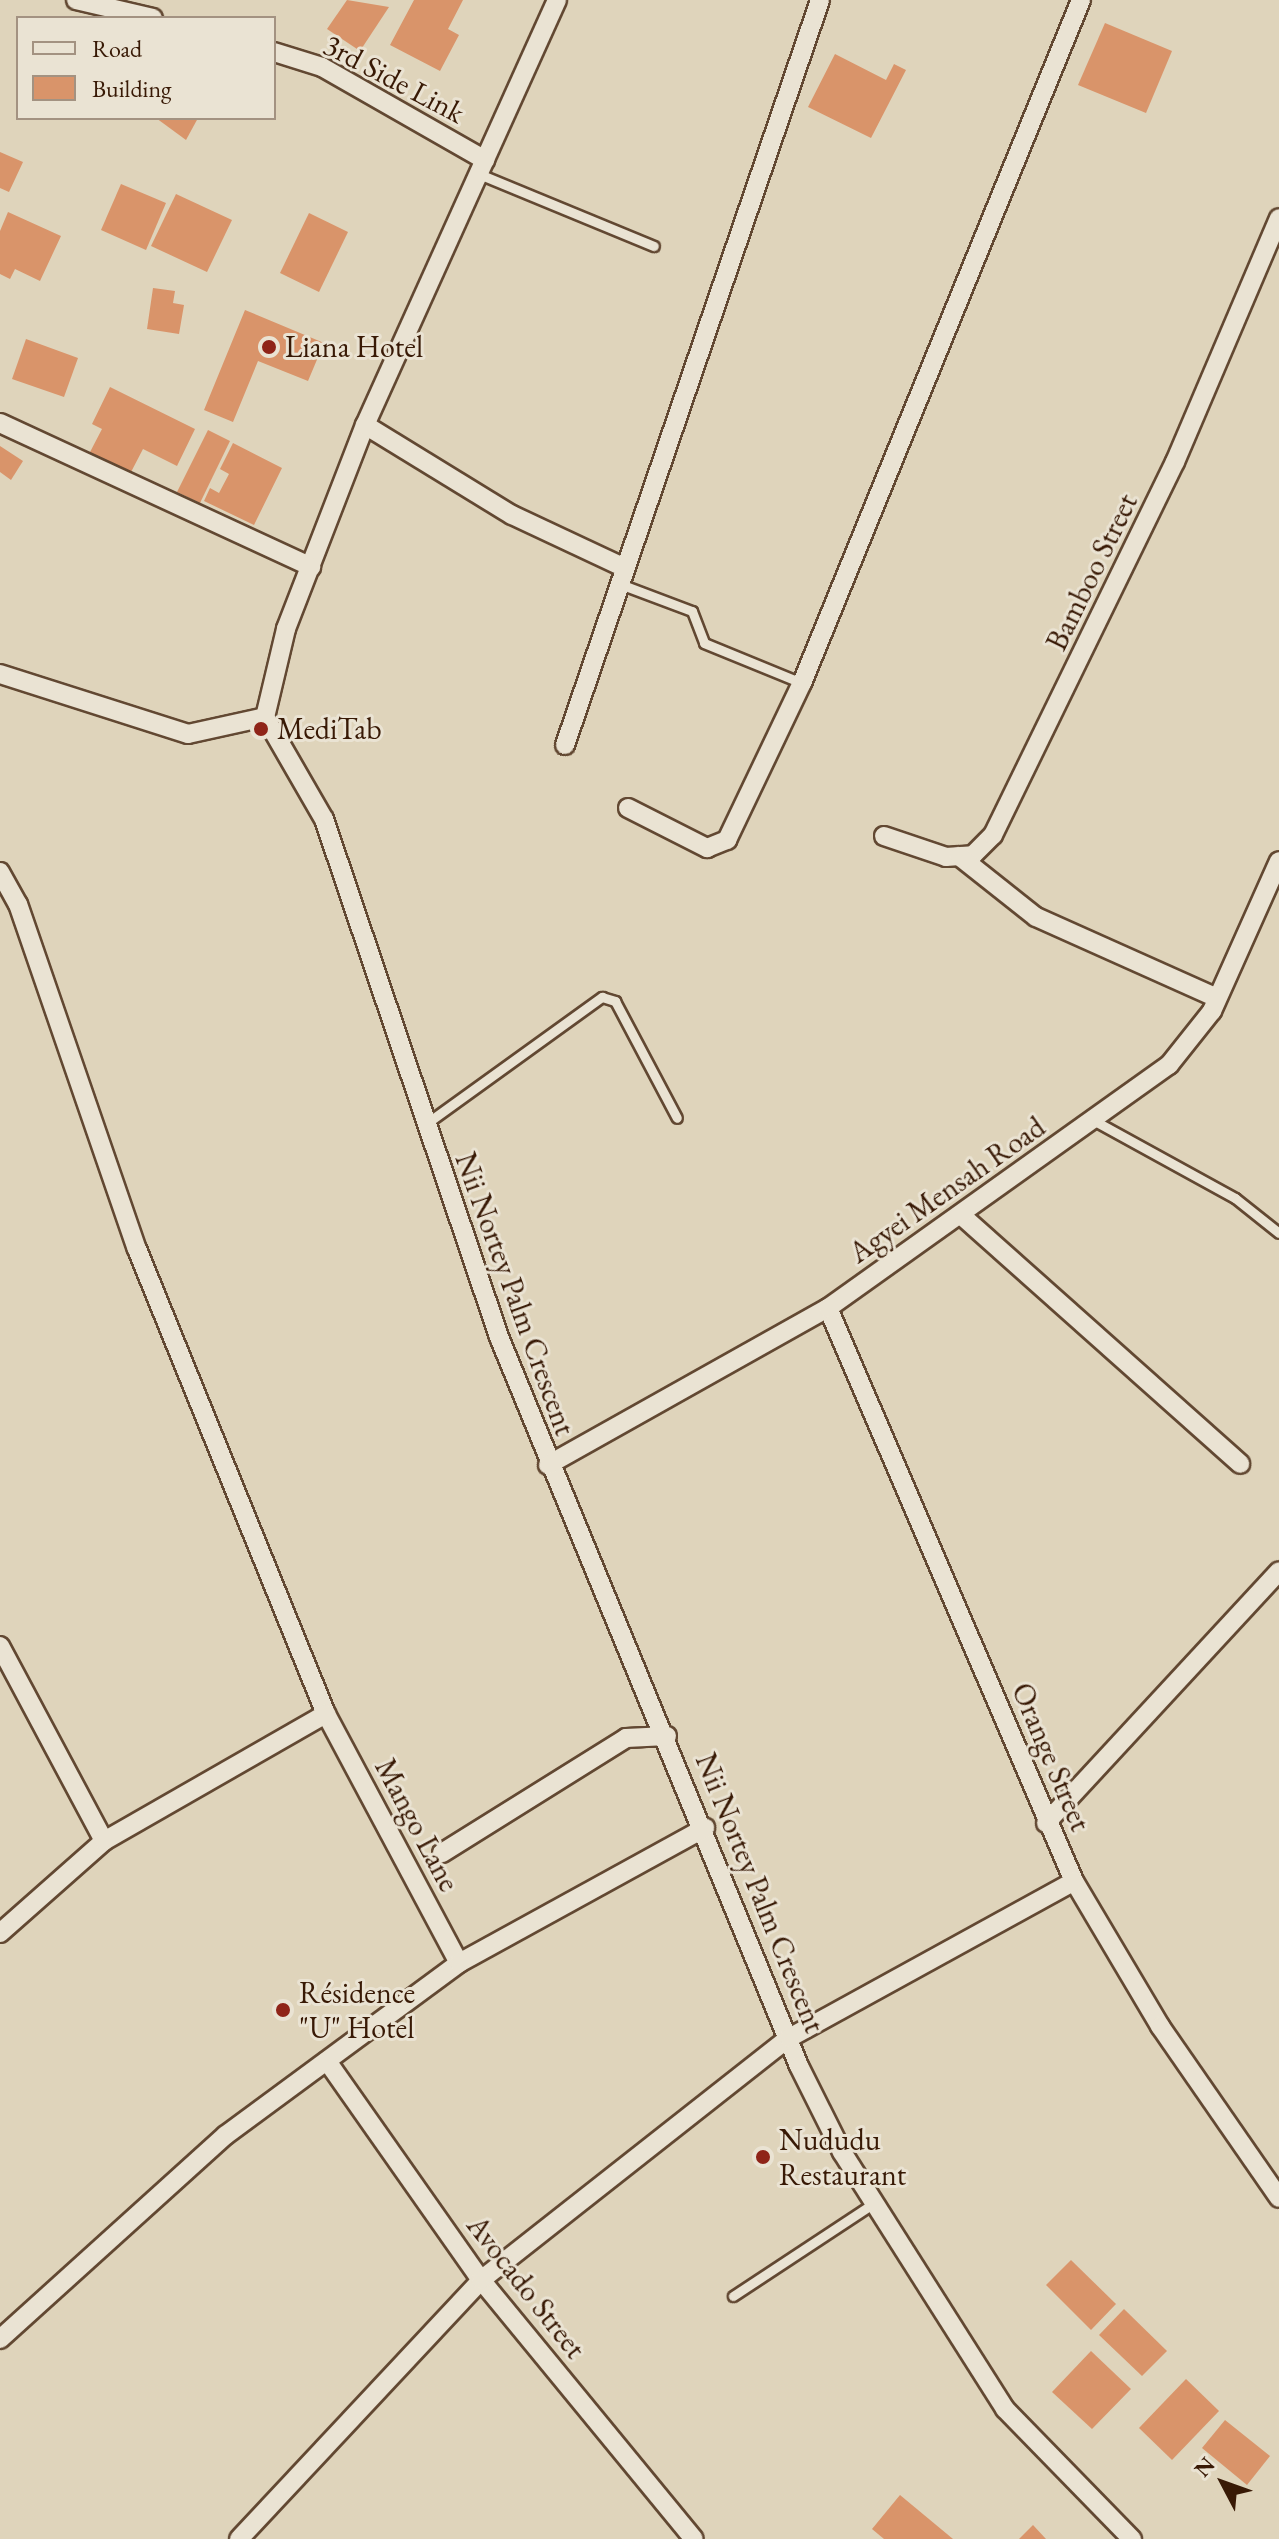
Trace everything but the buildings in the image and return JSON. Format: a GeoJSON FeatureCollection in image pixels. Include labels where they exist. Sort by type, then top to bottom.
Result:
{"type":"FeatureCollection","features":[{"type":"Feature","properties":{"kind":"street"},"geometry":{"type":"LineString","coordinates":[[76,0],[144,16]]}},
{"type":"Feature","properties":{"kind":"street"},"geometry":{"type":"LineString","coordinates":[[0,674],[188,734],[265,717],[274,662],[365,425],[557,0]]}},
{"type":"Feature","properties":{"kind":"street"},"geometry":{"type":"LineString","coordinates":[[565,745],[820,0]]}},
{"type":"Feature","properties":{"kind":"street"},"geometry":{"type":"LineString","coordinates":[[628,808],[719,848],[802,683],[1081,0]]}},
{"type":"Feature","properties":{"kind":"street","name":"3rd Side Link"},"geometry":{"type":"LineString","coordinates":[[276,53],[322,67],[482,167]]}},
{"type":"Feature","properties":{"kind":"street","name":"Bamboo Street"},"geometry":{"type":"LineString","coordinates":[[959,856],[973,855],[1009,808],[1175,462],[1279,218]]}},
{"type":"Feature","properties":{"kind":"street"},"geometry":{"type":"LineString","coordinates":[[0,423],[311,567]]}},
{"type":"Feature","properties":{"kind":"street"},"geometry":{"type":"LineString","coordinates":[[365,425],[512,515],[622,576]]}},
{"type":"Feature","properties":{"kind":"street","name":"Nii Nortey Palm Crescent"},"geometry":{"type":"LineString","coordinates":[[265,717],[324,819],[424,1125],[548,1465],[667,1736],[789,2038],[874,2203],[1005,2409],[1132,2539]]}},
{"type":"Feature","properties":{"kind":"street"},"geometry":{"type":"LineString","coordinates":[[884,836],[917,851],[959,856],[1036,917],[1217,998]]}},
{"type":"Feature","properties":{"kind":"street","name":"Agyei Mensah Road"},"geometry":{"type":"LineString","coordinates":[[548,1465],[828,1308],[1169,1065],[1217,998],[1279,861]]}},
{"type":"Feature","properties":{"kind":"street","name":"Mango Lane"},"geometry":{"type":"LineString","coordinates":[[0,872],[18,904],[137,1249],[326,1714],[459,1963]]}},
{"type":"Feature","properties":{"kind":"street"},"geometry":{"type":"LineString","coordinates":[[961,1215],[1240,1464]]}},
{"type":"Feature","properties":{"kind":"street","name":"Orange Street"},"geometry":{"type":"LineString","coordinates":[[828,1308],[1046,1823],[1074,1881],[1160,2026],[1279,2198]]}},
{"type":"Feature","properties":{"kind":"street"},"geometry":{"type":"LineString","coordinates":[[1046,1823],[1279,1571]]}},
{"type":"Feature","properties":{"kind":"street"},"geometry":{"type":"LineString","coordinates":[[0,1646],[104,1841]]}},
{"type":"Feature","properties":{"kind":"street"},"geometry":{"type":"LineString","coordinates":[[0,1933],[104,1841],[326,1714]]}},
{"type":"Feature","properties":{"kind":"street"},"geometry":{"type":"LineString","coordinates":[[442,1853],[626,1738],[667,1736]]}},
{"type":"Feature","properties":{"kind":"street"},"geometry":{"type":"LineString","coordinates":[[0,2339],[226,2135],[459,1963],[705,1828]]}},
{"type":"Feature","properties":{"kind":"street"},"geometry":{"type":"LineString","coordinates":[[240,2538],[481,2280],[789,2038],[1074,1881]]}},
{"type":"Feature","properties":{"kind":"street","name":"Avocado Street"},"geometry":{"type":"LineString","coordinates":[[327,2061],[481,2280],[694,2539]]}},
{"type":"Feature","properties":{"kind":"lane"},"geometry":{"type":"LineString","coordinates":[[482,167],[654,246]]}},
{"type":"Feature","properties":{"kind":"lane"},"geometry":{"type":"LineString","coordinates":[[622,576],[692,611],[704,643],[802,683]]}},
{"type":"Feature","properties":{"kind":"lane"},"geometry":{"type":"LineString","coordinates":[[424,1125],[602,997],[615,1001],[677,1118]]}},
{"type":"Feature","properties":{"kind":"lane"},"geometry":{"type":"LineString","coordinates":[[1093,1120],[1235,1198],[1279,1233]]}},
{"type":"Feature","properties":{"kind":"lane"},"geometry":{"type":"LineString","coordinates":[[733,2296],[874,2203]]}},
{"type":"Feature","properties":{"kind":"place","name":"Liana Hotel"},"geometry":{"type":"Point","coordinates":[269,347]}},
{"type":"Feature","properties":{"kind":"place","name":"MediTab"},"geometry":{"type":"Point","coordinates":[261,729]}},
{"type":"Feature","properties":{"kind":"place","name":"Résidence \"U\" Hotel"},"geometry":{"type":"Point","coordinates":[283,2010]}},
{"type":"Feature","properties":{"kind":"place","name":"Nududu Restaurant"},"geometry":{"type":"Point","coordinates":[763,2157]}}]}
